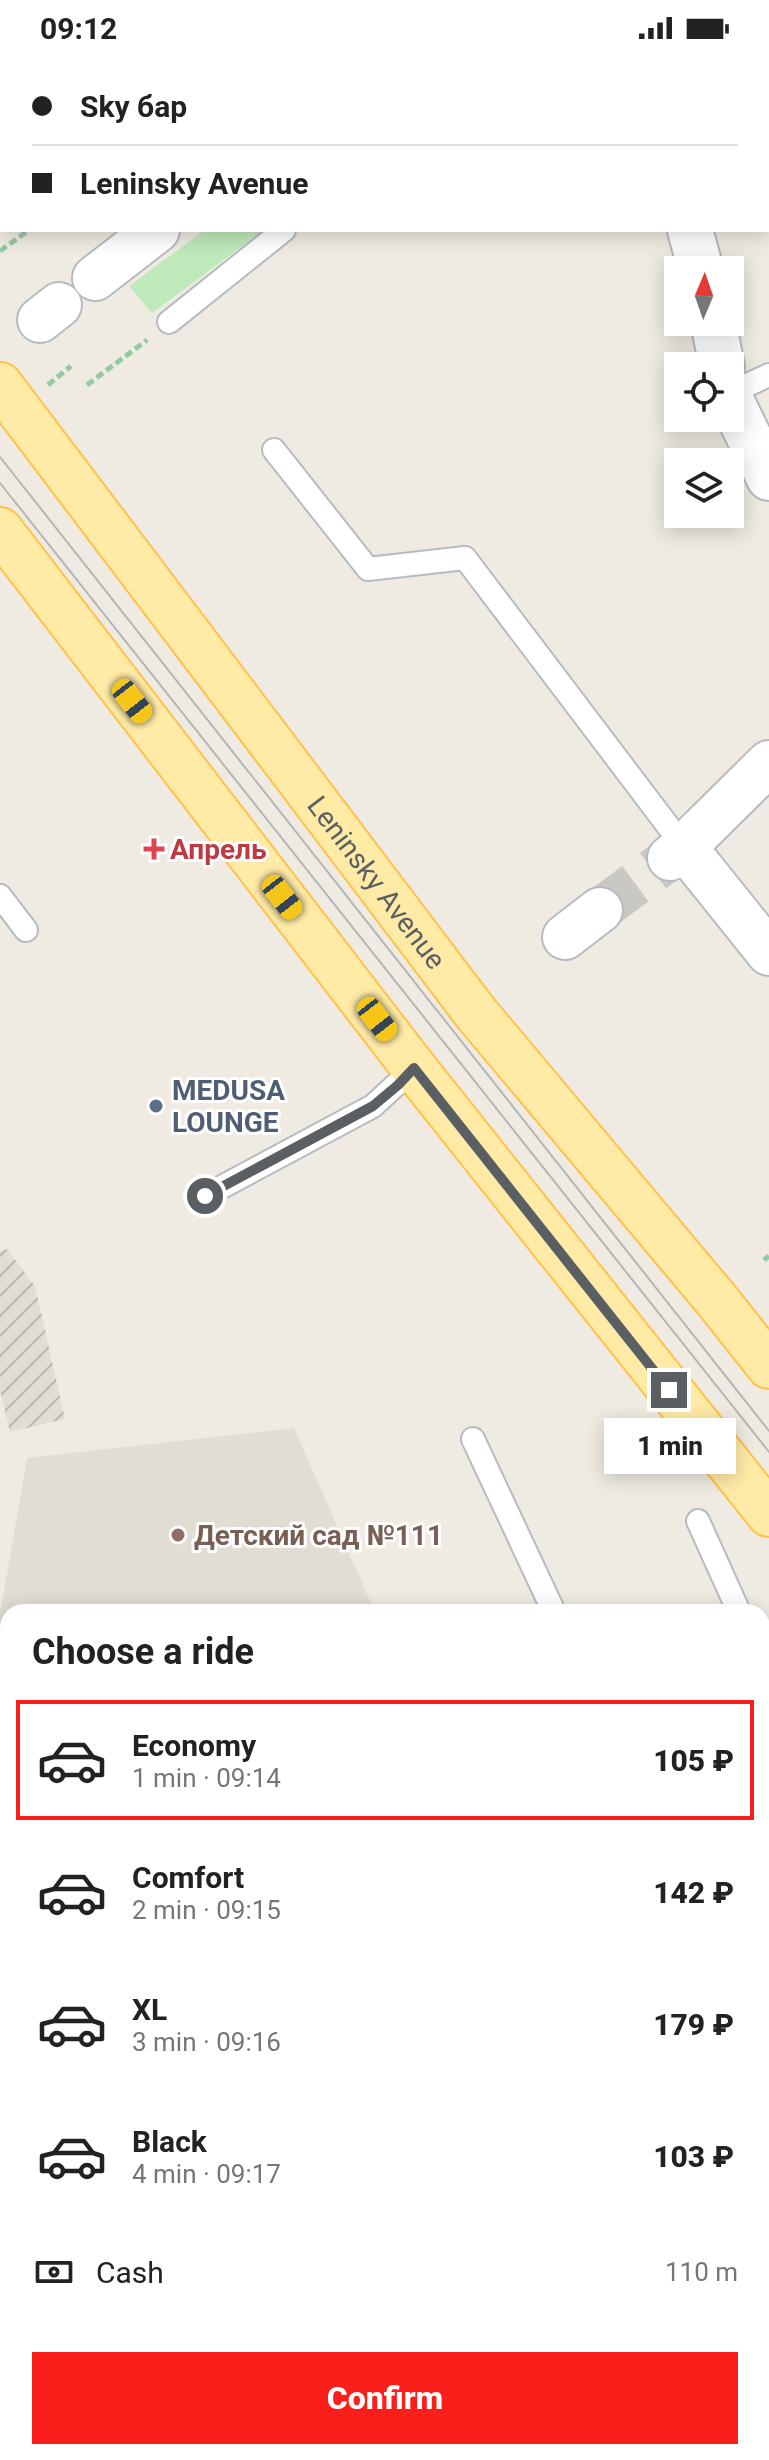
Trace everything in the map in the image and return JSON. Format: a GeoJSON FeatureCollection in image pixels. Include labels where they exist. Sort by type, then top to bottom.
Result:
{"type":"FeatureCollection","features":[{"type":"Feature","properties":{"kind":"main road","name":"Leninsky Avenue"},"geometry":{"type":"LineString","coordinates":[[0,385],[475,1012],[769,1366]]}},
{"type":"Feature","properties":{"kind":"main road"},"geometry":{"type":"LineString","coordinates":[[0,530],[414,1068],[769,1514]]}},
{"type":"Feature","properties":{"kind":"street"},"geometry":{"type":"LineString","coordinates":[[95,278],[154,232]]}},
{"type":"Feature","properties":{"kind":"street"},"geometry":{"type":"LineString","coordinates":[[691,232],[697,256]]}},
{"type":"Feature","properties":{"kind":"street"},"geometry":{"type":"LineString","coordinates":[[744,425],[769,478]]}},
{"type":"Feature","properties":{"kind":"street"},"geometry":{"type":"LineString","coordinates":[[769,763],[677,852],[769,953]]}},
{"type":"Feature","properties":{"kind":"street"},"geometry":{"type":"LineString","coordinates":[[565,937],[600,910]]}},
{"type":"Feature","properties":{"kind":"lane"},"geometry":{"type":"LineString","coordinates":[[169,322],[282,232]]}},
{"type":"Feature","properties":{"kind":"lane"},"geometry":{"type":"LineString","coordinates":[[744,388],[769,375]]}},
{"type":"Feature","properties":{"kind":"lane"},"geometry":{"type":"LineString","coordinates":[[274,450],[368,569],[465,558],[677,852]]}},
{"type":"Feature","properties":{"kind":"lane"},"geometry":{"type":"LineString","coordinates":[[0,896],[26,930]]}},
{"type":"Feature","properties":{"kind":"lane"},"geometry":{"type":"LineString","coordinates":[[205,1196],[373,1106],[414,1068]]}},
{"type":"Feature","properties":{"kind":"lane"},"geometry":{"type":"LineString","coordinates":[[473,1439],[550,1604]]}},
{"type":"Feature","properties":{"kind":"lane"},"geometry":{"type":"LineString","coordinates":[[698,1521],[735,1604]]}},
{"type":"Feature","properties":{"kind":"path"},"geometry":{"type":"LineString","coordinates":[[0,251],[26,232]]}},
{"type":"Feature","properties":{"kind":"path"},"geometry":{"type":"LineString","coordinates":[[87,385],[169,322]]}},
{"type":"Feature","properties":{"kind":"shaded area"},"geometry":{"type":"Polygon","coordinates":[[[7,1249],[35,1286],[65,1419],[10,1432],[0,1390],[0,1251],[7,1249]]]}},
{"type":"Feature","properties":{"kind":"shaded area","name":"Детский сад №111"},"geometry":{"type":"Polygon","coordinates":[[[294,1428],[371,1604],[2,1604],[27,1458],[294,1428]]]}},
{"type":"Feature","properties":{"kind":"green space"},"geometry":{"type":"Polygon","coordinates":[[[202,232],[261,232],[152,313],[129,286],[202,232]]]}},
{"type":"Feature","properties":{"kind":"tunnel"},"geometry":{"type":"LineString","coordinates":[[600,910],[670,858]]}},
{"type":"Feature","properties":{"kind":"tram line"},"geometry":{"type":"LineString","coordinates":[[0,457],[769,1431]]}},
{"type":"Feature","properties":{"kind":"tram line"},"geometry":{"type":"LineString","coordinates":[[0,483],[769,1452]]}},
{"type":"Feature","properties":{"kind":"place","name":"Апрель"},"geometry":{"type":"Point","coordinates":[154,849]}},
{"type":"Feature","properties":{"kind":"place","name":"MEDUSA LOUNGE"},"geometry":{"type":"Point","coordinates":[156,1106]}},
{"type":"Feature","properties":{"kind":"place","name":"Детский сад №111"},"geometry":{"type":"Point","coordinates":[178,1535]}},
{"type":"Feature","properties":{"kind":"route"},"geometry":{"type":"LineString","coordinates":[[205,1196],[373,1106],[414,1068],[669,1390]]}}]}
